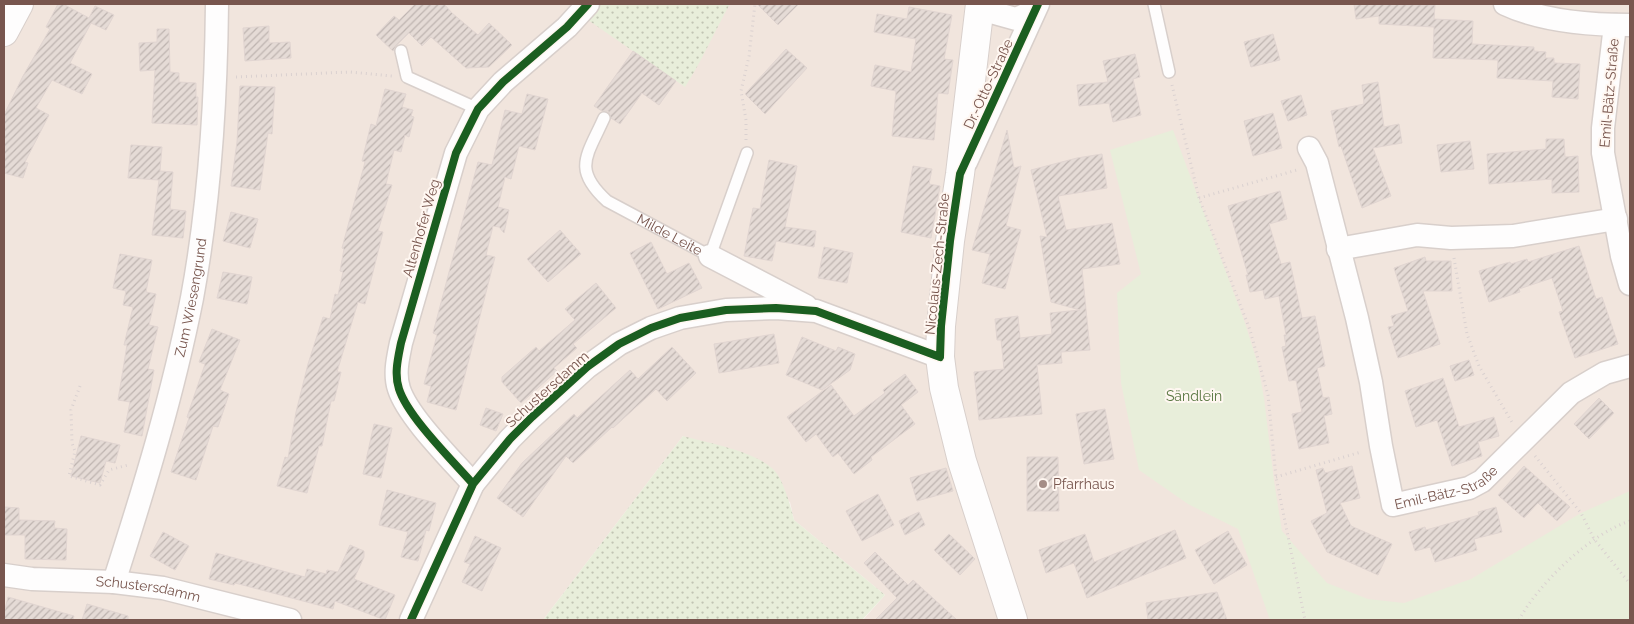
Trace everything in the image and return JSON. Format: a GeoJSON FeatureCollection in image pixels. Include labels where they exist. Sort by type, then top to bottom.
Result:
{"type":"FeatureCollection","features":[{"type":"Feature","properties":{"kind":"street"},"geometry":{"type":"LineString","coordinates":[[4,32],[19,4]]}},
{"type":"Feature","properties":{"kind":"street","name":"Zum Wiesengrund"},"geometry":{"type":"LineString","coordinates":[[114,582],[152,460],[191,299],[200,250],[212,145],[216,78],[217,4]]}},
{"type":"Feature","properties":{"kind":"street","name":"Altenhofer Weg"},"geometry":{"type":"LineString","coordinates":[[473,484],[412,414],[398,389],[396,375],[401,343],[456,153],[478,109],[503,82],[567,27],[588,4]]}},
{"type":"Feature","properties":{"kind":"street","name":"Dr.-Otto-Straße"},"geometry":{"type":"LineString","coordinates":[[980,6],[1016,19],[1029,13],[1037,4]]}},
{"type":"Feature","properties":{"kind":"street","name":"Dr.-Otto-Straße"},"geometry":{"type":"LineString","coordinates":[[960,174],[1037,4]]}},
{"type":"Feature","properties":{"kind":"street"},"geometry":{"type":"LineString","coordinates":[[1505,4],[1517,10],[1551,18],[1623,25]]}},
{"type":"Feature","properties":{"kind":"street","name":"Nicolaus-Zech-Straße"},"geometry":{"type":"LineString","coordinates":[[980,6],[950,241],[940,357],[944,388],[962,461],[1013,620]]}},
{"type":"Feature","properties":{"kind":"street","name":"Emil-Bätz-Straße"},"geometry":{"type":"LineString","coordinates":[[1623,25],[1603,128],[1603,153],[1616,219],[1626,255],[1630,284]]}},
{"type":"Feature","properties":{"kind":"street","name":"Emil-Bätz-Straße"},"geometry":{"type":"LineString","coordinates":[[1309,148],[1316,164],[1371,382],[1393,505],[1469,488],[1482,481],[1572,393],[1605,373],[1630,366]]}},
{"type":"Feature","properties":{"kind":"street"},"geometry":{"type":"LineString","coordinates":[[1338,249],[1417,234],[1452,238],[1513,236],[1616,219]]}},
{"type":"Feature","properties":{"kind":"street","name":"Milde Leite"},"geometry":{"type":"LineString","coordinates":[[710,256],[816,312]]}},
{"type":"Feature","properties":{"kind":"street","name":"Schustersdamm"},"geometry":{"type":"LineString","coordinates":[[412,620],[473,484],[510,439],[587,367],[619,344],[651,328],[680,318],[726,310],[776,308],[816,312],[940,357]]}},
{"type":"Feature","properties":{"kind":"street","name":"Schustersdamm"},"geometry":{"type":"LineString","coordinates":[[4,575],[32,579],[114,582],[163,588],[290,620]]}},
{"type":"Feature","properties":{"kind":"lane"},"geometry":{"type":"LineString","coordinates":[[1154,4],[1170,72]]}},
{"type":"Feature","properties":{"kind":"lane"},"geometry":{"type":"LineString","coordinates":[[401,51],[408,77],[478,109]]}},
{"type":"Feature","properties":{"kind":"lane","name":"Milde Leite"},"geometry":{"type":"LineString","coordinates":[[604,118],[587,158],[585,172],[595,190],[607,201],[710,256]]}},
{"type":"Feature","properties":{"kind":"lane"},"geometry":{"type":"LineString","coordinates":[[710,256],[747,154]]}},
{"type":"Feature","properties":{"kind":"path"},"geometry":{"type":"LineString","coordinates":[[747,154],[746,120],[740,91],[749,56],[755,4]]}},
{"type":"Feature","properties":{"kind":"path"},"geometry":{"type":"LineString","coordinates":[[216,78],[350,72],[408,77]]}},
{"type":"Feature","properties":{"kind":"path"},"geometry":{"type":"LineString","coordinates":[[1170,72],[1199,198],[1250,330],[1268,396],[1276,477],[1305,620]]}},
{"type":"Feature","properties":{"kind":"path"},"geometry":{"type":"LineString","coordinates":[[1199,198],[1298,170],[1306,161],[1309,148]]}},
{"type":"Feature","properties":{"kind":"path"},"geometry":{"type":"LineString","coordinates":[[80,386],[72,410],[72,443],[75,451],[69,476],[100,485],[109,470],[133,464]]}},
{"type":"Feature","properties":{"kind":"path"},"geometry":{"type":"LineString","coordinates":[[1276,477],[1381,446]]}},
{"type":"Feature","properties":{"kind":"path"},"geometry":{"type":"LineString","coordinates":[[1519,620],[1525,609],[1554,574],[1594,539],[1622,523],[1630,521]]}},
{"type":"Feature","properties":{"kind":"shaded area"},"geometry":{"type":"Polygon","coordinates":[[[7,4],[1630,4],[1630,620],[863,620],[885,595],[794,520],[790,502],[683,436],[543,620],[4,620],[4,11],[7,4]]]}},
{"type":"Feature","properties":{"kind":"green space"},"geometry":{"type":"Polygon","coordinates":[[[601,4],[730,4],[685,87],[588,20],[601,4]]]}},
{"type":"Feature","properties":{"kind":"green space","name":"Sändlein"},"geometry":{"type":"Polygon","coordinates":[[[1173,130],[1245,323],[1258,365],[1282,531],[1327,583],[1368,599],[1404,603],[1471,579],[1581,513],[1630,491],[1630,620],[1270,620],[1238,529],[1188,504],[1139,470],[1121,383],[1117,293],[1141,274],[1110,150],[1173,130]]]}},
{"type":"Feature","properties":{"kind":"green space"},"geometry":{"type":"Polygon","coordinates":[[[683,436],[731,448],[766,463],[777,474],[783,486],[794,520],[885,595],[862,620],[543,620],[683,436]]]}},
{"type":"Feature","properties":{"kind":"building"},"geometry":{"type":"Polygon","coordinates":[[[58,4],[63,4],[89,18],[95,6],[114,15],[106,30],[91,23],[70,63],[92,74],[82,94],[52,80],[36,108],[49,115],[25,162],[28,163],[23,178],[4,173],[4,115],[23,76],[50,29],[46,27],[58,4]]]}},
{"type":"Feature","properties":{"kind":"building"},"geometry":{"type":"Polygon","coordinates":[[[415,4],[444,4],[478,35],[489,23],[512,45],[489,67],[466,68],[431,37],[422,46],[409,33],[393,51],[376,35],[394,16],[399,20],[415,4]]]}},
{"type":"Feature","properties":{"kind":"building"},"geometry":{"type":"Polygon","coordinates":[[[757,4],[799,4],[778,25],[757,4]]]}},
{"type":"Feature","properties":{"kind":"building"},"geometry":{"type":"Polygon","coordinates":[[[1354,4],[1435,5],[1434,19],[1473,21],[1472,44],[1534,47],[1534,51],[1546,52],[1545,58],[1554,58],[1554,63],[1580,64],[1578,99],[1552,97],[1553,81],[1497,78],[1498,60],[1433,58],[1434,27],[1379,24],[1379,16],[1356,19],[1354,4]]]}},
{"type":"Feature","properties":{"kind":"building"},"geometry":{"type":"Polygon","coordinates":[[[909,7],[952,15],[944,59],[953,60],[948,94],[938,93],[934,140],[892,136],[896,91],[871,86],[875,65],[911,72],[916,39],[874,32],[877,14],[907,19],[909,7]]]}},
{"type":"Feature","properties":{"kind":"building"},"geometry":{"type":"Polygon","coordinates":[[[269,26],[269,43],[290,42],[291,58],[245,61],[243,28],[269,26]]]}},
{"type":"Feature","properties":{"kind":"building"},"geometry":{"type":"Polygon","coordinates":[[[157,29],[169,29],[170,72],[179,73],[179,82],[196,83],[196,97],[198,97],[197,125],[152,123],[155,70],[140,71],[139,43],[157,42],[157,29]]]}},
{"type":"Feature","properties":{"kind":"building"},"geometry":{"type":"Polygon","coordinates":[[[1273,34],[1280,60],[1251,67],[1244,42],[1273,34]]]}},
{"type":"Feature","properties":{"kind":"building"},"geometry":{"type":"Polygon","coordinates":[[[786,49],[807,68],[765,114],[745,94],[786,49]]]}},
{"type":"Feature","properties":{"kind":"building"},"geometry":{"type":"Polygon","coordinates":[[[633,51],[676,81],[659,105],[642,93],[620,124],[611,118],[608,111],[602,111],[594,106],[633,51]]]}},
{"type":"Feature","properties":{"kind":"building"},"geometry":{"type":"Polygon","coordinates":[[[1135,54],[1140,77],[1133,79],[1141,115],[1113,122],[1109,103],[1079,106],[1077,85],[1108,82],[1103,61],[1135,54]]]}},
{"type":"Feature","properties":{"kind":"building"},"geometry":{"type":"Polygon","coordinates":[[[1378,82],[1384,127],[1399,124],[1402,143],[1373,148],[1391,196],[1362,208],[1341,146],[1339,147],[1331,111],[1364,104],[1362,85],[1378,82]]]}},
{"type":"Feature","properties":{"kind":"building"},"geometry":{"type":"Polygon","coordinates":[[[240,86],[275,87],[272,134],[268,133],[260,190],[231,186],[237,142],[240,86]]]}},
{"type":"Feature","properties":{"kind":"building"},"geometry":{"type":"Polygon","coordinates":[[[385,89],[406,94],[402,107],[413,110],[411,116],[414,117],[409,137],[405,135],[401,152],[394,150],[386,184],[392,185],[378,231],[383,232],[365,304],[358,302],[337,372],[341,372],[334,401],[331,401],[322,446],[319,446],[307,493],[277,486],[285,457],[288,458],[296,412],[308,364],[323,317],[330,319],[335,294],[338,295],[343,272],[340,271],[344,249],[342,248],[365,162],[362,161],[371,124],[376,126],[385,89]]]}},
{"type":"Feature","properties":{"kind":"building"},"geometry":{"type":"Polygon","coordinates":[[[527,94],[548,99],[535,150],[519,146],[511,179],[505,177],[498,207],[509,210],[504,233],[499,227],[493,226],[486,255],[495,257],[456,410],[427,402],[431,386],[424,384],[437,335],[433,333],[478,162],[492,165],[505,110],[522,114],[527,94]]]}},
{"type":"Feature","properties":{"kind":"building"},"geometry":{"type":"Polygon","coordinates":[[[1301,95],[1307,115],[1288,121],[1281,101],[1301,95]]]}},
{"type":"Feature","properties":{"kind":"building"},"geometry":{"type":"Polygon","coordinates":[[[1273,113],[1282,148],[1253,156],[1244,121],[1273,113]]]}},
{"type":"Feature","properties":{"kind":"building"},"geometry":{"type":"Polygon","coordinates":[[[1007,130],[1014,168],[1021,166],[1006,226],[1021,230],[1005,289],[982,283],[990,254],[972,250],[1007,130]]]}},
{"type":"Feature","properties":{"kind":"building"},"geometry":{"type":"Polygon","coordinates":[[[1546,139],[1564,139],[1565,157],[1578,156],[1579,192],[1552,193],[1552,179],[1489,184],[1487,154],[1546,149],[1546,139]]]}},
{"type":"Feature","properties":{"kind":"building"},"geometry":{"type":"Polygon","coordinates":[[[1470,141],[1474,169],[1441,172],[1437,145],[1470,141]]]}},
{"type":"Feature","properties":{"kind":"building"},"geometry":{"type":"Polygon","coordinates":[[[131,145],[162,147],[160,171],[173,172],[170,209],[186,211],[183,238],[152,235],[159,180],[128,178],[131,145]]]}},
{"type":"Feature","properties":{"kind":"building"},"geometry":{"type":"Polygon","coordinates":[[[1102,154],[1107,188],[1058,196],[1066,230],[1112,223],[1120,264],[1082,269],[1090,350],[1061,352],[1062,363],[1037,365],[1042,414],[979,420],[974,372],[1004,369],[1001,340],[997,340],[995,319],[1018,316],[1020,338],[1052,334],[1050,313],[1080,310],[1051,302],[1040,236],[1047,237],[1031,170],[1077,158],[1102,154]]]}},
{"type":"Feature","properties":{"kind":"building"},"geometry":{"type":"Polygon","coordinates":[[[769,160],[797,166],[785,227],[816,231],[814,247],[776,241],[772,261],[744,256],[753,208],[760,209],[769,160]]]}},
{"type":"Feature","properties":{"kind":"building"},"geometry":{"type":"Polygon","coordinates":[[[913,166],[932,169],[929,184],[940,186],[931,238],[901,232],[913,166]]]}},
{"type":"Feature","properties":{"kind":"building"},"geometry":{"type":"Polygon","coordinates":[[[1280,191],[1287,219],[1269,224],[1281,264],[1290,262],[1302,318],[1315,316],[1325,366],[1317,368],[1323,398],[1329,397],[1332,414],[1324,416],[1329,443],[1299,449],[1292,414],[1302,412],[1296,380],[1289,381],[1282,347],[1286,346],[1284,335],[1286,335],[1279,296],[1265,299],[1263,290],[1250,292],[1246,275],[1248,275],[1228,206],[1280,191]]]}},
{"type":"Feature","properties":{"kind":"building"},"geometry":{"type":"Polygon","coordinates":[[[231,212],[258,219],[250,248],[223,241],[231,212]]]}},
{"type":"Feature","properties":{"kind":"building"},"geometry":{"type":"Polygon","coordinates":[[[560,230],[581,254],[548,282],[527,259],[560,230]]]}},
{"type":"Feature","properties":{"kind":"building"},"geometry":{"type":"Polygon","coordinates":[[[651,242],[667,274],[689,263],[702,288],[658,309],[630,253],[651,242]]]}},
{"type":"Feature","properties":{"kind":"building"},"geometry":{"type":"Polygon","coordinates":[[[1579,246],[1596,299],[1602,297],[1618,344],[1575,358],[1559,312],[1563,311],[1552,278],[1519,289],[1520,292],[1489,302],[1479,271],[1510,262],[1511,264],[1527,259],[1528,262],[1579,246]]]}},
{"type":"Feature","properties":{"kind":"building"},"geometry":{"type":"Polygon","coordinates":[[[824,247],[853,253],[847,283],[818,278],[824,247]]]}},
{"type":"Feature","properties":{"kind":"building"},"geometry":{"type":"Polygon","coordinates":[[[120,254],[152,260],[146,292],[156,294],[149,325],[158,327],[148,369],[154,370],[142,436],[124,432],[130,402],[118,400],[127,345],[124,345],[133,307],[123,305],[126,291],[113,288],[120,254]]]}},
{"type":"Feature","properties":{"kind":"building"},"geometry":{"type":"Polygon","coordinates":[[[1425,257],[1426,261],[1451,261],[1452,291],[1423,291],[1440,344],[1398,358],[1388,327],[1394,326],[1391,316],[1408,311],[1394,268],[1425,257]]]}},
{"type":"Feature","properties":{"kind":"building"},"geometry":{"type":"Polygon","coordinates":[[[223,272],[252,277],[247,304],[217,298],[223,272]]]}},
{"type":"Feature","properties":{"kind":"building"},"geometry":{"type":"Polygon","coordinates":[[[596,283],[616,308],[573,344],[577,348],[554,368],[557,371],[521,403],[502,382],[502,377],[536,347],[539,351],[575,320],[565,309],[596,283]]]}},
{"type":"Feature","properties":{"kind":"building"},"geometry":{"type":"Polygon","coordinates":[[[212,329],[240,340],[220,390],[229,394],[218,427],[213,426],[196,480],[171,472],[205,364],[199,362],[212,329]]]}},
{"type":"Feature","properties":{"kind":"building"},"geometry":{"type":"Polygon","coordinates":[[[774,334],[779,363],[719,373],[714,344],[774,334]]]}},
{"type":"Feature","properties":{"kind":"building"},"geometry":{"type":"Polygon","coordinates":[[[802,337],[836,351],[838,347],[855,354],[850,370],[822,390],[786,375],[802,337]]]}},
{"type":"Feature","properties":{"kind":"building"},"geometry":{"type":"Polygon","coordinates":[[[672,347],[696,373],[667,401],[656,389],[573,463],[566,456],[523,517],[497,498],[522,463],[574,414],[577,418],[630,370],[638,379],[672,347]]]}},
{"type":"Feature","properties":{"kind":"building"},"geometry":{"type":"Polygon","coordinates":[[[1469,360],[1474,375],[1455,381],[1450,366],[1469,360]]]}},
{"type":"Feature","properties":{"kind":"building"},"geometry":{"type":"Polygon","coordinates":[[[905,374],[918,392],[901,405],[915,424],[871,457],[872,460],[854,474],[838,453],[833,457],[816,434],[806,442],[787,417],[831,385],[854,416],[885,393],[883,390],[905,374]]]}},
{"type":"Feature","properties":{"kind":"building"},"geometry":{"type":"Polygon","coordinates":[[[1443,378],[1459,427],[1494,417],[1499,436],[1478,442],[1482,456],[1452,466],[1437,420],[1416,427],[1405,391],[1443,378]]]}},
{"type":"Feature","properties":{"kind":"building"},"geometry":{"type":"Polygon","coordinates":[[[1599,398],[1614,413],[1589,439],[1574,424],[1599,398]]]}},
{"type":"Feature","properties":{"kind":"building"},"geometry":{"type":"Polygon","coordinates":[[[486,408],[503,414],[496,431],[480,425],[486,408]]]}},
{"type":"Feature","properties":{"kind":"building"},"geometry":{"type":"Polygon","coordinates":[[[1105,409],[1114,459],[1084,464],[1076,414],[1105,409]]]}},
{"type":"Feature","properties":{"kind":"building"},"geometry":{"type":"Polygon","coordinates":[[[374,424],[392,428],[381,478],[363,474],[374,424]]]}},
{"type":"Feature","properties":{"kind":"building"},"geometry":{"type":"Polygon","coordinates":[[[81,436],[120,445],[115,463],[106,461],[100,483],[71,476],[81,436]]]}},
{"type":"Feature","properties":{"kind":"building","name":"Pfarrhaus"},"geometry":{"type":"Polygon","coordinates":[[[1027,457],[1058,457],[1059,511],[1027,511],[1027,457]]]}},
{"type":"Feature","properties":{"kind":"building"},"geometry":{"type":"Polygon","coordinates":[[[1352,466],[1360,498],[1340,503],[1351,526],[1392,544],[1378,575],[1327,552],[1311,521],[1327,513],[1316,470],[1323,468],[1325,473],[1352,466]]]}},
{"type":"Feature","properties":{"kind":"building"},"geometry":{"type":"Polygon","coordinates":[[[1524,466],[1570,507],[1557,521],[1538,503],[1524,518],[1498,495],[1524,466]]]}},
{"type":"Feature","properties":{"kind":"building"},"geometry":{"type":"Polygon","coordinates":[[[946,468],[953,491],[917,501],[910,478],[946,468]]]}},
{"type":"Feature","properties":{"kind":"building"},"geometry":{"type":"Polygon","coordinates":[[[387,490],[436,503],[429,531],[426,530],[418,561],[401,557],[408,532],[379,525],[387,490]]]}},
{"type":"Feature","properties":{"kind":"building"},"geometry":{"type":"Polygon","coordinates":[[[878,494],[894,525],[862,541],[846,511],[878,494]]]}},
{"type":"Feature","properties":{"kind":"building"},"geometry":{"type":"Polygon","coordinates":[[[4,507],[19,508],[19,520],[55,521],[54,528],[67,529],[66,560],[25,559],[25,535],[4,535],[4,507]]]}},
{"type":"Feature","properties":{"kind":"building"},"geometry":{"type":"Polygon","coordinates":[[[1496,507],[1502,532],[1474,539],[1477,550],[1435,562],[1430,547],[1415,551],[1409,532],[1425,527],[1426,530],[1479,515],[1478,512],[1496,507]]]}},
{"type":"Feature","properties":{"kind":"building"},"geometry":{"type":"Polygon","coordinates":[[[919,512],[925,525],[905,535],[899,521],[919,512]]]}},
{"type":"Feature","properties":{"kind":"building"},"geometry":{"type":"Polygon","coordinates":[[[1175,530],[1186,558],[1087,598],[1074,563],[1046,573],[1039,550],[1085,534],[1094,562],[1175,530]]]}},
{"type":"Feature","properties":{"kind":"building"},"geometry":{"type":"Polygon","coordinates":[[[1228,531],[1247,565],[1214,584],[1195,550],[1228,531]]]}},
{"type":"Feature","properties":{"kind":"building"},"geometry":{"type":"Polygon","coordinates":[[[163,532],[189,546],[175,570],[150,556],[163,532]]]}},
{"type":"Feature","properties":{"kind":"building"},"geometry":{"type":"Polygon","coordinates":[[[949,534],[975,559],[960,575],[934,550],[949,534]]]}},
{"type":"Feature","properties":{"kind":"building"},"geometry":{"type":"Polygon","coordinates":[[[475,536],[501,548],[482,591],[462,582],[470,564],[464,562],[475,536]]]}},
{"type":"Feature","properties":{"kind":"building"},"geometry":{"type":"Polygon","coordinates":[[[350,545],[364,551],[364,557],[354,579],[395,595],[385,620],[335,601],[333,609],[235,583],[234,585],[209,579],[216,553],[305,577],[307,569],[326,574],[327,570],[338,572],[350,545]]]}},
{"type":"Feature","properties":{"kind":"building"},"geometry":{"type":"Polygon","coordinates":[[[875,552],[908,585],[913,580],[957,620],[875,620],[897,598],[864,563],[875,552]]]}},
{"type":"Feature","properties":{"kind":"building"},"geometry":{"type":"Polygon","coordinates":[[[1217,592],[1227,620],[1148,620],[1146,603],[1217,592]]]}},
{"type":"Feature","properties":{"kind":"building"},"geometry":{"type":"Polygon","coordinates":[[[8,597],[74,616],[73,620],[4,620],[8,597]]]}},
{"type":"Feature","properties":{"kind":"building"},"geometry":{"type":"Polygon","coordinates":[[[87,604],[128,616],[128,620],[82,620],[87,604]]]}},
{"type":"Feature","properties":{"kind":"cycle path"},"geometry":{"type":"LineString","coordinates":[[473,484],[421,425],[404,400],[397,378],[401,343],[456,153],[478,109],[503,82],[567,27],[588,4]]}},
{"type":"Feature","properties":{"kind":"cycle path"},"geometry":{"type":"LineString","coordinates":[[411,620],[473,484],[510,439],[587,367],[619,344],[651,328],[680,318],[726,310],[776,308],[816,311],[940,357],[941,326],[950,241],[960,174],[1038,4]]}},
{"type":"Feature","properties":{"kind":"place","name":"Pfarrhaus"},"geometry":{"type":"Point","coordinates":[1043,484]}}]}
